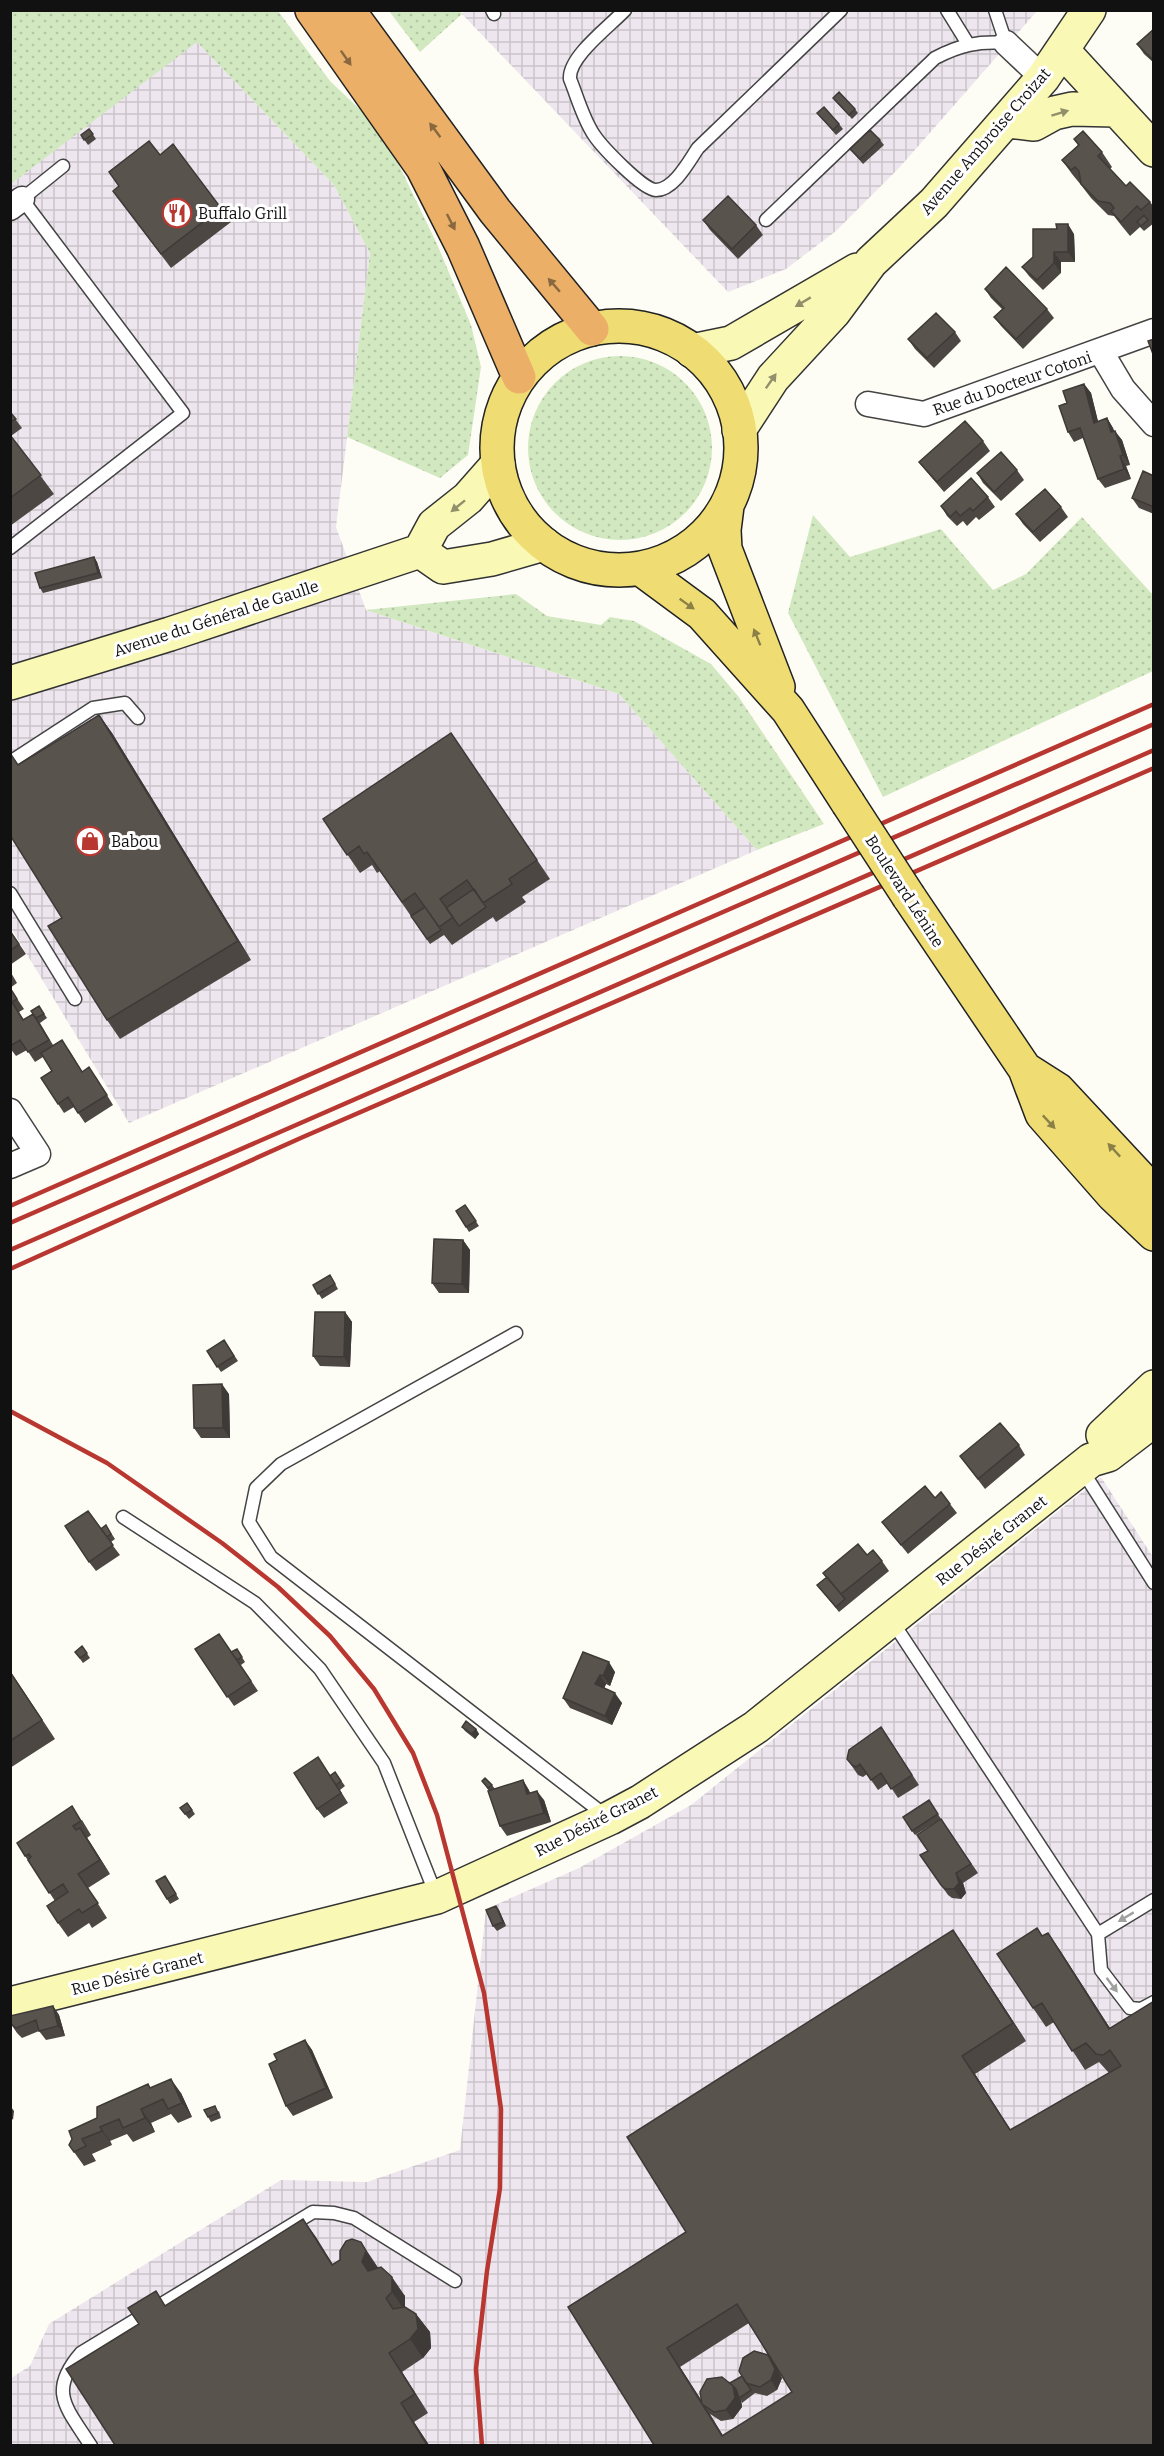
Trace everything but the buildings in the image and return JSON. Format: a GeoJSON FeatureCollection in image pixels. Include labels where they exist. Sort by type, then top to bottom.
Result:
{"type":"FeatureCollection","features":[{"type":"Feature","properties":{"kind":"highway"},"geometry":{"type":"LineString","coordinates":[[312,10],[423,168],[463,247],[519,377]]}},
{"type":"Feature","properties":{"kind":"highway"},"geometry":{"type":"LineString","coordinates":[[348,10],[495,211],[592,329]]}},
{"type":"Feature","properties":{"kind":"main road"},"geometry":{"type":"LineString","coordinates":[[618,326],[644,329],[669,337],[692,351],[722,384],[733,406],[739,430],[741,454],[738,475],[727,506],[710,530],[695,544],[670,559],[640,569],[616,570],[591,567],[566,558],[544,544],[526,527],[511,506],[498,464],[497,440],[501,417],[519,377],[553,346],[592,329],[618,326]]}},
{"type":"Feature","properties":{"kind":"main road","name":"Boulevard Lénine"},"geometry":{"type":"LineString","coordinates":[[727,506],[723,530],[725,549],[757,636],[788,710]]}},
{"type":"Feature","properties":{"kind":"main road","name":"Boulevard Lénine"},"geometry":{"type":"LineString","coordinates":[[640,569],[702,614],[788,710],[909,897],[1025,1069],[1042,1114],[1113,1195],[1154,1234]]}},
{"type":"Feature","properties":{"kind":"main road","name":"Boulevard Lénine"},"geometry":{"type":"LineString","coordinates":[[1025,1069],[1058,1090],[1154,1193]]}},
{"type":"Feature","properties":{"kind":"street","name":"Avenue Ambroise Croizat"},"geometry":{"type":"LineString","coordinates":[[739,430],[773,378],[834,312],[871,262],[934,203],[1043,78],[1089,10]]}},
{"type":"Feature","properties":{"kind":"street"},"geometry":{"type":"LineString","coordinates":[[1006,43],[1043,78]]}},
{"type":"Feature","properties":{"kind":"street"},"geometry":{"type":"LineString","coordinates":[[1062,50],[1154,150]]}},
{"type":"Feature","properties":{"kind":"street"},"geometry":{"type":"LineString","coordinates":[[1007,121],[1034,124],[1054,113],[1072,109],[1115,110]]}},
{"type":"Feature","properties":{"kind":"street","name":"Avenue Ambroise Croizat"},"geometry":{"type":"LineString","coordinates":[[692,351],[732,343],[871,262]]}},
{"type":"Feature","properties":{"kind":"street","name":"Rue du Docteur Cotoni"},"geometry":{"type":"LineString","coordinates":[[868,404],[924,414],[1154,331]]}},
{"type":"Feature","properties":{"kind":"street"},"geometry":{"type":"LineString","coordinates":[[1101,352],[1123,389],[1154,424]]}},
{"type":"Feature","properties":{"kind":"street"},"geometry":{"type":"LineString","coordinates":[[498,464],[468,498],[434,525],[420,551],[443,567],[492,559],[544,544]]}},
{"type":"Feature","properties":{"kind":"street","name":"Avenue du Général de Gaulle"},"geometry":{"type":"LineString","coordinates":[[10,683],[170,634],[420,551]]}},
{"type":"Feature","properties":{"kind":"street"},"geometry":{"type":"LineString","coordinates":[[10,1111],[38,1154],[10,1166]]}},
{"type":"Feature","properties":{"kind":"street","name":"Rue Désiré Granet"},"geometry":{"type":"LineString","coordinates":[[1086,1464],[1096,1442],[1154,1387]]}},
{"type":"Feature","properties":{"kind":"street","name":"Rue Désiré Granet"},"geometry":{"type":"LineString","coordinates":[[11,2004],[278,1939],[437,1897],[610,1818],[640,1802],[756,1727],[1086,1464],[1108,1455],[1154,1420]]}},
{"type":"Feature","properties":{"kind":"lane"},"geometry":{"type":"LineString","coordinates":[[626,10],[576,58],[569,70],[570,79],[594,134],[644,187],[656,190],[666,187],[684,170],[698,148],[841,10]]}},
{"type":"Feature","properties":{"kind":"lane"},"geometry":{"type":"LineString","coordinates":[[947,10],[968,44]]}},
{"type":"Feature","properties":{"kind":"lane"},"geometry":{"type":"LineString","coordinates":[[766,220],[909,80],[935,58],[956,46],[981,41],[1006,43],[995,10]]}},
{"type":"Feature","properties":{"kind":"lane"},"geometry":{"type":"LineString","coordinates":[[10,548],[183,413],[16,203],[63,166]]}},
{"type":"Feature","properties":{"kind":"lane"},"geometry":{"type":"LineString","coordinates":[[10,762],[93,708],[125,703],[138,718]]}},
{"type":"Feature","properties":{"kind":"lane"},"geometry":{"type":"LineString","coordinates":[[10,893],[75,999]]}},
{"type":"Feature","properties":{"kind":"lane"},"geometry":{"type":"LineString","coordinates":[[516,1333],[281,1464],[256,1488],[249,1522],[271,1557],[610,1818]]}},
{"type":"Feature","properties":{"kind":"lane"},"geometry":{"type":"LineString","coordinates":[[1086,1464],[1154,1583]]}},
{"type":"Feature","properties":{"kind":"lane"},"geometry":{"type":"LineString","coordinates":[[123,1517],[255,1603],[320,1669],[384,1763],[437,1897]]}},
{"type":"Feature","properties":{"kind":"lane"},"geometry":{"type":"LineString","coordinates":[[890,1618],[1098,1934],[1101,1970],[1130,2008],[1141,2009],[1154,2002]]}},
{"type":"Feature","properties":{"kind":"lane"},"geometry":{"type":"LineString","coordinates":[[1098,1934],[1154,1900]]}},
{"type":"Feature","properties":{"kind":"lane"},"geometry":{"type":"LineString","coordinates":[[91,2445],[63,2397],[63,2378],[81,2353],[313,2212],[334,2212],[354,2218],[454,2281]]}},
{"type":"Feature","properties":{"kind":"shaded area"},"geometry":{"type":"Polygon","coordinates":[[[465,10],[1037,11],[899,168],[836,231],[786,269],[728,292],[462,14],[465,10]]]}},
{"type":"Feature","properties":{"kind":"shaded area"},"geometry":{"type":"Polygon","coordinates":[[[196,41],[334,185],[370,253],[336,527],[366,610],[619,694],[757,850],[129,1123],[11,928],[11,184],[196,41]]]}},
{"type":"Feature","properties":{"kind":"shaded area"},"geometry":{"type":"Polygon","coordinates":[[[1101,1477],[1153,1557],[1153,2445],[11,2446],[11,2378],[30,2366],[49,2324],[281,2180],[367,2182],[460,2150],[486,1909],[579,1868],[691,1805],[1101,1477]]]}},
{"type":"Feature","properties":{"kind":"green space"},"geometry":{"type":"Polygon","coordinates":[[[11,11],[278,11],[330,81],[371,120],[395,157],[437,244],[471,325],[481,367],[468,455],[440,478],[347,437],[370,253],[334,185],[197,42],[11,184],[11,11]]]}},
{"type":"Feature","properties":{"kind":"green space"},"geometry":{"type":"Polygon","coordinates":[[[389,11],[460,11],[462,14],[420,52],[389,11]]]}},
{"type":"Feature","properties":{"kind":"green space"},"geometry":{"type":"Polygon","coordinates":[[[620,356],[655,363],[685,383],[705,413],[712,448],[705,483],[685,513],[655,533],[620,540],[585,533],[555,513],[535,483],[528,448],[535,413],[555,383],[585,363],[620,356]]]}},
{"type":"Feature","properties":{"kind":"green space"},"geometry":{"type":"Polygon","coordinates":[[[813,515],[850,557],[941,529],[993,590],[1026,574],[1082,517],[1153,595],[1153,671],[883,797],[788,613],[813,515]]]}},
{"type":"Feature","properties":{"kind":"green space"},"geometry":{"type":"Polygon","coordinates":[[[516,594],[547,616],[601,625],[610,617],[634,621],[711,664],[738,696],[824,824],[757,850],[619,694],[366,610],[516,594]]]}},
{"type":"Feature","properties":{"kind":"railway"},"geometry":{"type":"LineString","coordinates":[[10,1206],[1154,704]]}},
{"type":"Feature","properties":{"kind":"railway"},"geometry":{"type":"LineString","coordinates":[[10,1223],[1154,724]]}},
{"type":"Feature","properties":{"kind":"railway"},"geometry":{"type":"LineString","coordinates":[[10,1250],[1154,750]]}},
{"type":"Feature","properties":{"kind":"railway"},"geometry":{"type":"LineString","coordinates":[[10,1269],[303,1137],[1154,768]]}},
{"type":"Feature","properties":{"kind":"railway"},"geometry":{"type":"LineString","coordinates":[[10,1411],[107,1463],[222,1543],[278,1587],[330,1636],[374,1689],[413,1753],[437,1815],[484,1993],[501,2109],[500,2188],[487,2271],[476,2369],[482,2446]]}},
{"type":"Feature","properties":{"kind":"place","name":"Buffalo Grill"},"geometry":{"type":"Point","coordinates":[177,213]}},
{"type":"Feature","properties":{"kind":"place","name":"Babou"},"geometry":{"type":"Point","coordinates":[90,841]}}]}
